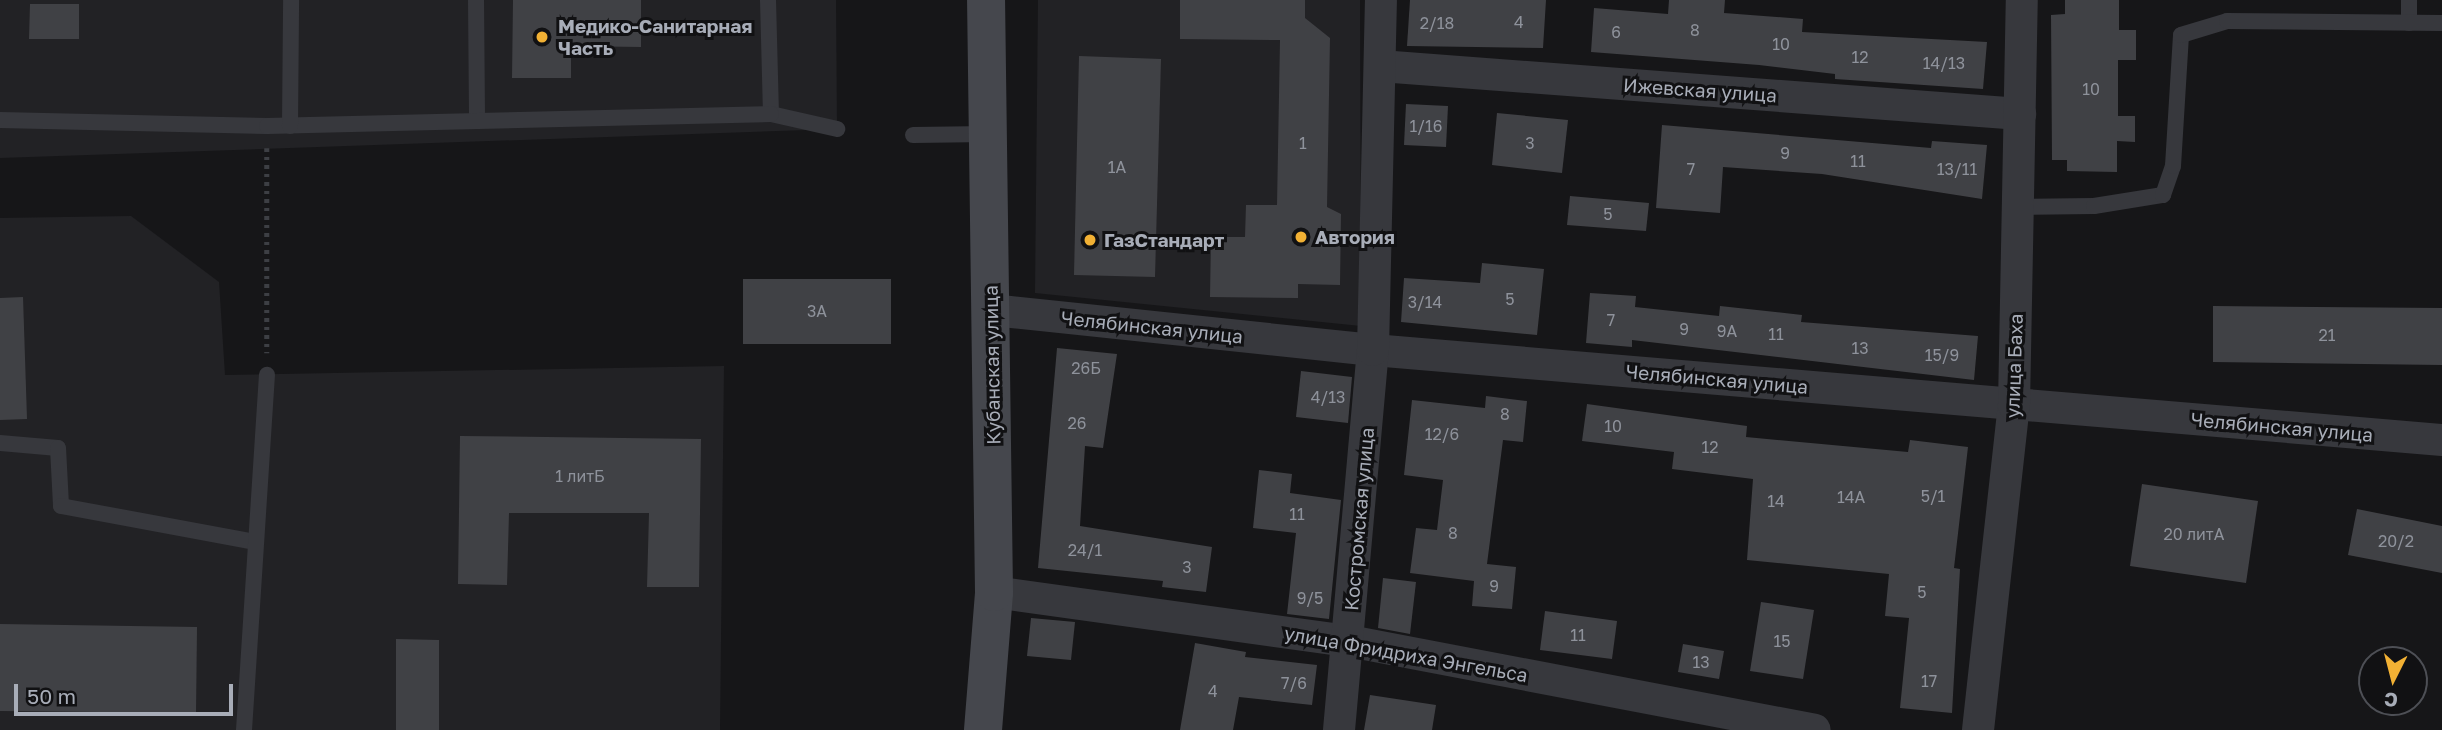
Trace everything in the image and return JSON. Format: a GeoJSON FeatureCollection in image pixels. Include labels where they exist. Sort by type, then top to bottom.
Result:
{"type":"FeatureCollection","features":[{"type":"Feature","properties":{"kind":"main road","name":"Кубанская улица"},"geometry":{"type":"LineString","coordinates":[[983,730],[994,592],[986,0]]}},
{"type":"Feature","properties":{"kind":"street","name":"Костромская улица"},"geometry":{"type":"LineString","coordinates":[[1339,730],[1373,350],[1381,0]]}},
{"type":"Feature","properties":{"kind":"street","name":"улица Баха"},"geometry":{"type":"LineString","coordinates":[[1978,730],[2014,405],[2022,0]]}},
{"type":"Feature","properties":{"kind":"street","name":"Ижевская улица"},"geometry":{"type":"LineString","coordinates":[[1380,66],[2020,114]]}},
{"type":"Feature","properties":{"kind":"street","name":"Челябинская улица"},"geometry":{"type":"LineString","coordinates":[[992,310],[1373,350],[2442,440]]}},
{"type":"Feature","properties":{"kind":"street","name":"улица Фридриха Энгельса"},"geometry":{"type":"LineString","coordinates":[[994,592],[1349,641],[1721,721],[1815,730]]}},
{"type":"Feature","properties":{"kind":"lane"},"geometry":{"type":"LineString","coordinates":[[290,126],[291,0]]}},
{"type":"Feature","properties":{"kind":"lane"},"geometry":{"type":"LineString","coordinates":[[476,0],[477,121]]}},
{"type":"Feature","properties":{"kind":"lane"},"geometry":{"type":"LineString","coordinates":[[768,0],[771,114]]}},
{"type":"Feature","properties":{"kind":"lane"},"geometry":{"type":"LineString","coordinates":[[2409,0],[2409,23]]}},
{"type":"Feature","properties":{"kind":"lane"},"geometry":{"type":"LineString","coordinates":[[2019,207],[2094,206],[2162,195],[2173,166],[2181,34],[2227,21],[2442,23]]}},
{"type":"Feature","properties":{"kind":"lane"},"geometry":{"type":"LineString","coordinates":[[0,120],[290,126],[771,114],[837,129]]}},
{"type":"Feature","properties":{"kind":"lane"},"geometry":{"type":"LineString","coordinates":[[913,135],[989,134]]}},
{"type":"Feature","properties":{"kind":"lane"},"geometry":{"type":"LineString","coordinates":[[244,730],[267,375]]}},
{"type":"Feature","properties":{"kind":"lane"},"geometry":{"type":"LineString","coordinates":[[0,443],[58,448],[61,506],[256,542]]}},
{"type":"Feature","properties":{"kind":"path"},"geometry":{"type":"LineString","coordinates":[[267,126],[267,375]]}},
{"type":"Feature","properties":{"kind":"shaded area"},"geometry":{"type":"Polygon","coordinates":[[[0,0],[836,0],[837,129],[0,158],[0,0]]]}},
{"type":"Feature","properties":{"kind":"shaded area"},"geometry":{"type":"Polygon","coordinates":[[[1038,0],[1360,0],[1361,326],[1035,293],[1038,0]]]}},
{"type":"Feature","properties":{"kind":"shaded area"},"geometry":{"type":"Polygon","coordinates":[[[131,216],[219,282],[225,375],[724,366],[720,730],[0,730],[0,218],[131,216]]]}},
{"type":"Feature","properties":{"kind":"building","name":"Медико-Санитарная Часть"},"geometry":{"type":"Polygon","coordinates":[[[513,0],[641,0],[641,47],[571,46],[571,78],[512,78],[513,0]]]}},
{"type":"Feature","properties":{"kind":"building"},"geometry":{"type":"Polygon","coordinates":[[[1180,0],[1305,0],[1305,18],[1330,38],[1327,207],[1341,214],[1340,285],[1298,284],[1298,298],[1210,297],[1211,237],[1245,237],[1246,205],[1277,205],[1280,40],[1180,39],[1180,0]]]}},
{"type":"Feature","properties":{"kind":"building"},"geometry":{"type":"Polygon","coordinates":[[[1410,0],[1546,0],[1543,48],[1407,46],[1410,0]]]}},
{"type":"Feature","properties":{"kind":"building"},"geometry":{"type":"Polygon","coordinates":[[[1669,0],[1725,0],[1724,13],[1803,19],[1802,32],[1987,42],[1983,89],[1835,79],[1835,74],[1759,65],[1591,52],[1594,8],[1668,14],[1669,0]]]}},
{"type":"Feature","properties":{"kind":"building"},"geometry":{"type":"Polygon","coordinates":[[[2065,0],[2119,0],[2119,30],[2136,30],[2136,60],[2118,60],[2118,116],[2135,116],[2135,142],[2117,141],[2117,172],[2067,171],[2067,160],[2052,160],[2051,15],[2065,14],[2065,0]]]}},
{"type":"Feature","properties":{"kind":"building"},"geometry":{"type":"Polygon","coordinates":[[[30,4],[79,4],[79,39],[29,39],[30,4]]]}},
{"type":"Feature","properties":{"kind":"building"},"geometry":{"type":"Polygon","coordinates":[[[1079,56],[1161,59],[1155,277],[1074,275],[1079,56]]]}},
{"type":"Feature","properties":{"kind":"building"},"geometry":{"type":"Polygon","coordinates":[[[1406,104],[1448,106],[1446,147],[1404,145],[1406,104]]]}},
{"type":"Feature","properties":{"kind":"building"},"geometry":{"type":"Polygon","coordinates":[[[1497,113],[1568,120],[1562,173],[1492,165],[1497,113]]]}},
{"type":"Feature","properties":{"kind":"building"},"geometry":{"type":"Polygon","coordinates":[[[1662,125],[1931,148],[1932,141],[1987,145],[1982,199],[1822,174],[1723,167],[1720,213],[1656,208],[1662,125]]]}},
{"type":"Feature","properties":{"kind":"building"},"geometry":{"type":"Polygon","coordinates":[[[1570,196],[1649,203],[1646,231],[1567,225],[1570,196]]]}},
{"type":"Feature","properties":{"kind":"building"},"geometry":{"type":"Polygon","coordinates":[[[1482,263],[1544,269],[1537,335],[1401,322],[1404,278],[1480,283],[1482,263]]]}},
{"type":"Feature","properties":{"kind":"building"},"geometry":{"type":"Polygon","coordinates":[[[743,279],[891,279],[891,344],[743,344],[743,279]]]}},
{"type":"Feature","properties":{"kind":"building"},"geometry":{"type":"Polygon","coordinates":[[[1590,293],[1636,296],[1635,307],[1719,316],[1720,306],[1802,315],[1801,322],[1978,336],[1974,380],[1632,340],[1632,347],[1586,343],[1590,293]]]}},
{"type":"Feature","properties":{"kind":"building"},"geometry":{"type":"Polygon","coordinates":[[[23,297],[27,419],[0,420],[0,298],[23,297]]]}},
{"type":"Feature","properties":{"kind":"building"},"geometry":{"type":"Polygon","coordinates":[[[2213,306],[2442,308],[2442,365],[2213,362],[2213,306]]]}},
{"type":"Feature","properties":{"kind":"building"},"geometry":{"type":"Polygon","coordinates":[[[1057,348],[1117,354],[1103,448],[1085,446],[1080,526],[1212,547],[1206,592],[1162,587],[1163,581],[1038,568],[1057,348]]]}},
{"type":"Feature","properties":{"kind":"building"},"geometry":{"type":"Polygon","coordinates":[[[1301,371],[1352,377],[1348,423],[1296,417],[1301,371]]]}},
{"type":"Feature","properties":{"kind":"building"},"geometry":{"type":"Polygon","coordinates":[[[1486,396],[1527,401],[1523,442],[1503,440],[1487,564],[1516,567],[1512,609],[1472,606],[1474,581],[1410,573],[1416,528],[1437,530],[1443,480],[1404,475],[1412,400],[1485,408],[1486,396]]]}},
{"type":"Feature","properties":{"kind":"building"},"geometry":{"type":"Polygon","coordinates":[[[1587,404],[1747,426],[1746,437],[1908,452],[1910,440],[1968,447],[1954,568],[1960,569],[1952,713],[1900,708],[1909,618],[1885,616],[1889,574],[1747,560],[1753,479],[1672,469],[1674,452],[1582,441],[1587,404]]]}},
{"type":"Feature","properties":{"kind":"building"},"geometry":{"type":"Polygon","coordinates":[[[460,436],[701,439],[699,587],[647,587],[649,513],[509,513],[507,585],[458,584],[460,436]]]}},
{"type":"Feature","properties":{"kind":"building"},"geometry":{"type":"Polygon","coordinates":[[[1259,470],[1292,474],[1290,493],[1341,500],[1329,619],[1287,614],[1296,533],[1253,528],[1259,470]]]}},
{"type":"Feature","properties":{"kind":"building"},"geometry":{"type":"Polygon","coordinates":[[[2142,484],[2258,501],[2246,583],[2130,566],[2142,484]]]}},
{"type":"Feature","properties":{"kind":"building"},"geometry":{"type":"Polygon","coordinates":[[[2357,509],[2442,526],[2442,573],[2348,555],[2357,509]]]}},
{"type":"Feature","properties":{"kind":"building"},"geometry":{"type":"Polygon","coordinates":[[[1383,578],[1416,582],[1410,634],[1378,628],[1383,578]]]}},
{"type":"Feature","properties":{"kind":"building"},"geometry":{"type":"Polygon","coordinates":[[[1761,602],[1814,610],[1803,679],[1750,671],[1761,602]]]}},
{"type":"Feature","properties":{"kind":"building"},"geometry":{"type":"Polygon","coordinates":[[[1545,611],[1617,621],[1612,659],[1540,650],[1545,611]]]}},
{"type":"Feature","properties":{"kind":"building"},"geometry":{"type":"Polygon","coordinates":[[[1031,618],[1075,622],[1071,660],[1027,656],[1031,618]]]}},
{"type":"Feature","properties":{"kind":"building"},"geometry":{"type":"Polygon","coordinates":[[[0,624],[197,627],[196,713],[0,711],[0,624]]]}},
{"type":"Feature","properties":{"kind":"building"},"geometry":{"type":"Polygon","coordinates":[[[396,639],[439,640],[439,730],[396,730],[396,639]]]}},
{"type":"Feature","properties":{"kind":"building"},"geometry":{"type":"Polygon","coordinates":[[[1195,643],[1246,652],[1245,657],[1317,665],[1312,705],[1239,697],[1233,730],[1180,730],[1195,643]]]}},
{"type":"Feature","properties":{"kind":"building"},"geometry":{"type":"Polygon","coordinates":[[[1683,644],[1724,651],[1719,679],[1678,672],[1683,644]]]}},
{"type":"Feature","properties":{"kind":"building"},"geometry":{"type":"Polygon","coordinates":[[[1370,695],[1436,705],[1432,730],[1364,730],[1370,695]]]}},
{"type":"Feature","properties":{"kind":"place","name":"Медико-Санитарная Часть"},"geometry":{"type":"Point","coordinates":[542,37]}},
{"type":"Feature","properties":{"kind":"place","name":"Автория"},"geometry":{"type":"Point","coordinates":[1301,237]}},
{"type":"Feature","properties":{"kind":"place","name":"ГазСтандарт"},"geometry":{"type":"Point","coordinates":[1090,240]}}]}
